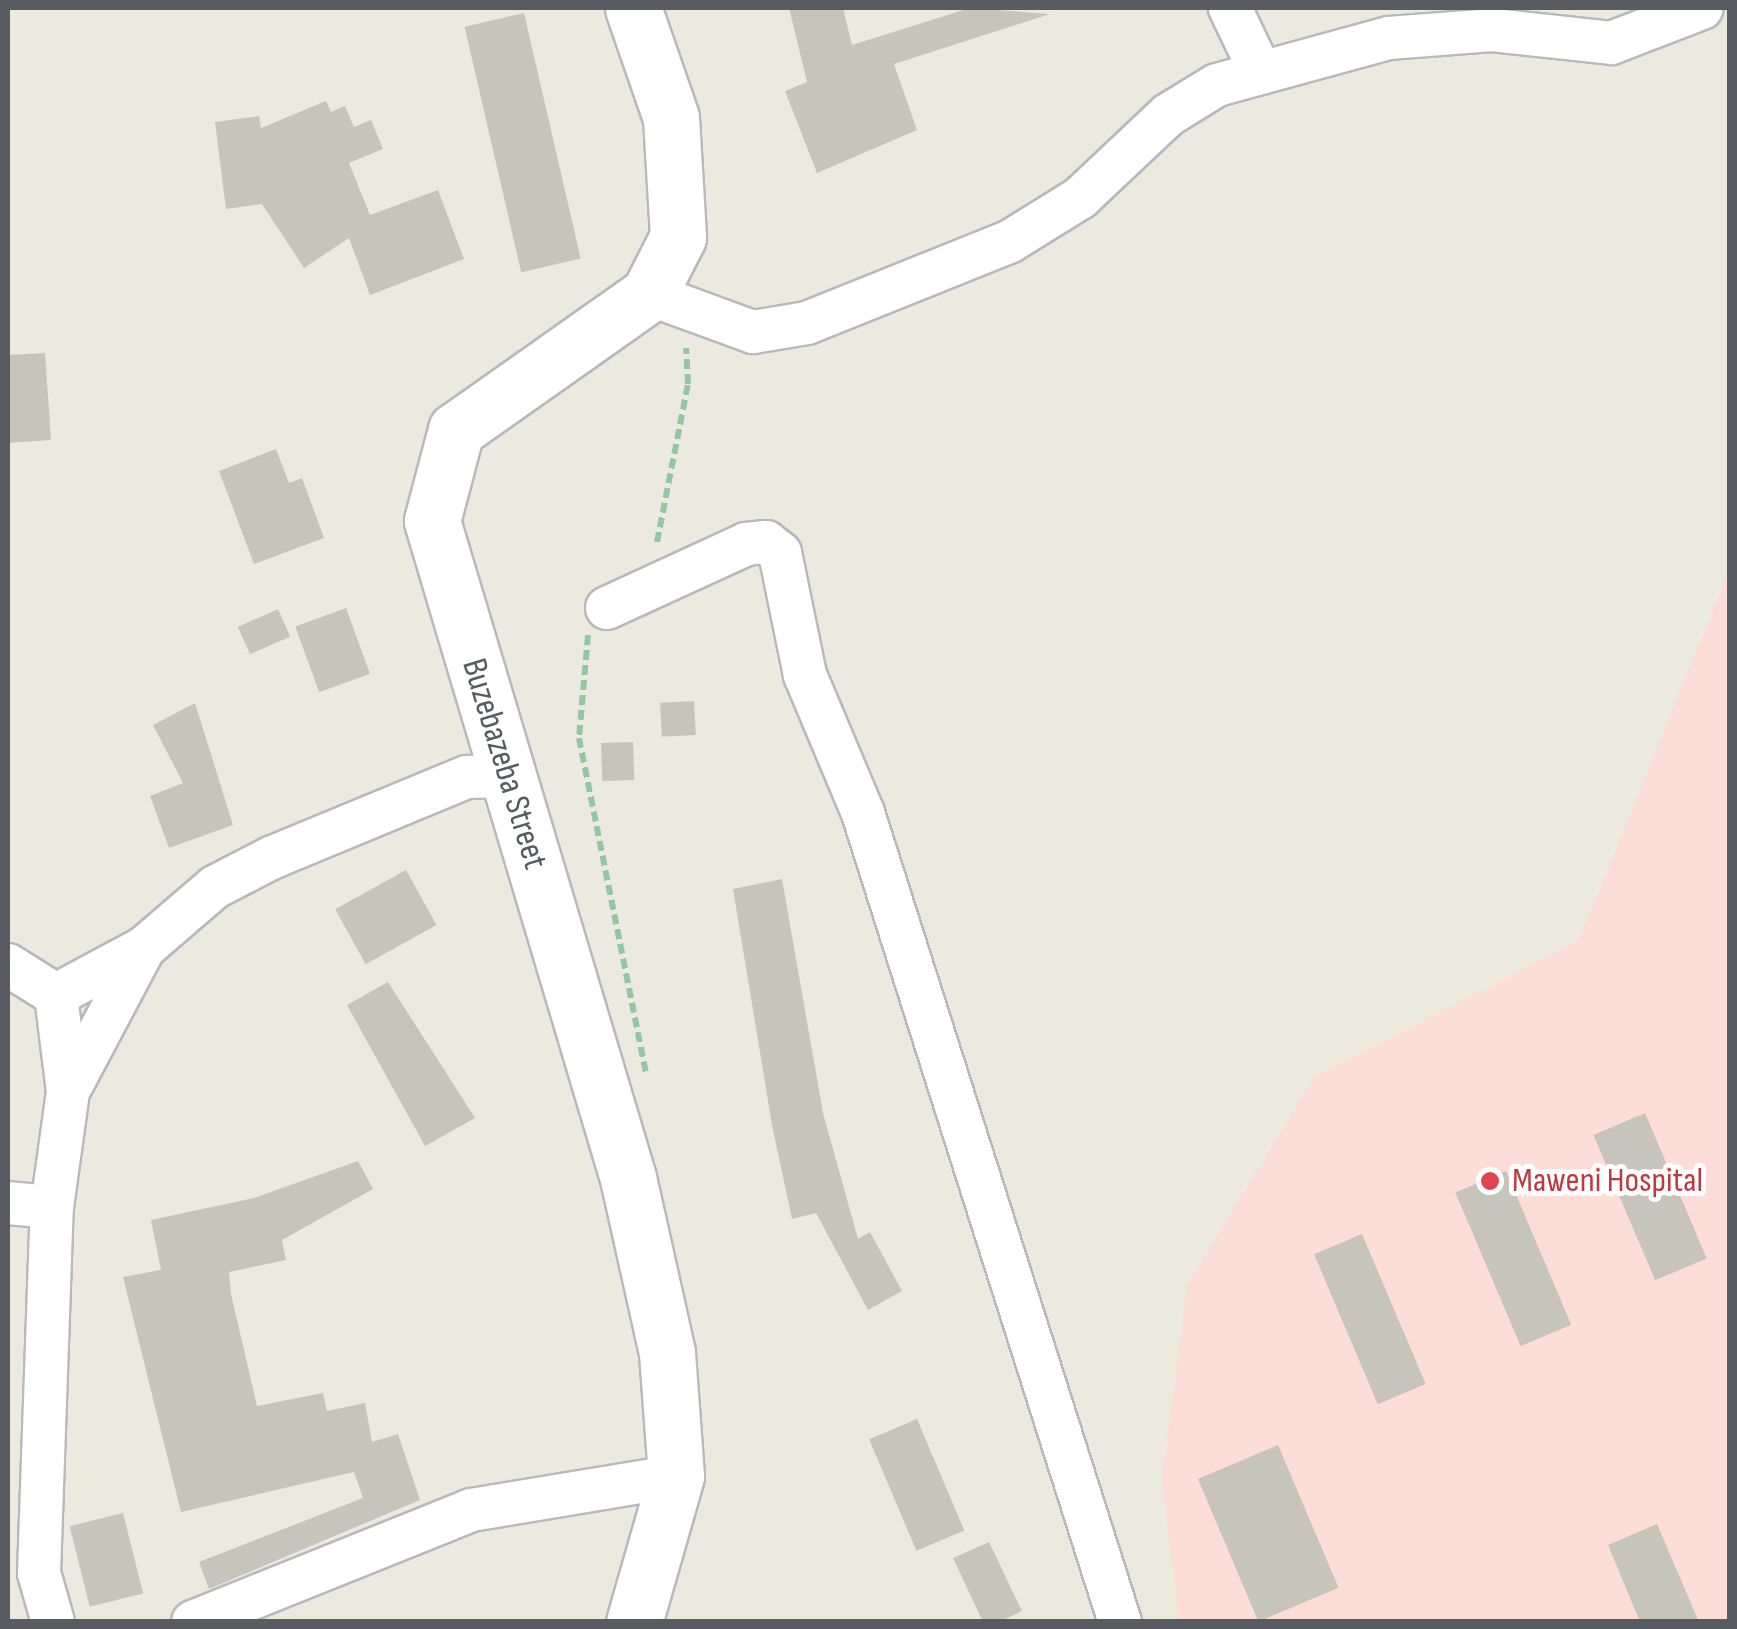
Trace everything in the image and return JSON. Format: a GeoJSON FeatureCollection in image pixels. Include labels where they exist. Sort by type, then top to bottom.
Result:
{"type":"FeatureCollection","features":[{"type":"Feature","properties":{"kind":"street"},"geometry":{"type":"LineString","coordinates":[[633,8],[671,118],[683,211],[666,300],[768,332],[949,272],[1080,198],[1193,96],[1389,38],[1492,30],[1528,22],[1611,43],[1702,8]]}},
{"type":"Feature","properties":{"kind":"street"},"geometry":{"type":"LineString","coordinates":[[1230,8],[1261,73]]}},
{"type":"Feature","properties":{"kind":"street","name":"Buzebazeba Street"},"geometry":{"type":"LineString","coordinates":[[644,1614],[676,1476],[655,1290],[511,776],[432,521],[442,458],[456,430],[666,300]]}},
{"type":"Feature","properties":{"kind":"street"},"geometry":{"type":"LineString","coordinates":[[607,608],[746,544],[766,542],[780,552],[805,675],[876,850],[1120,1622]]}},
{"type":"Feature","properties":{"kind":"street"},"geometry":{"type":"LineString","coordinates":[[56,995],[144,948],[215,887],[271,858],[466,777],[511,776]]}},
{"type":"Feature","properties":{"kind":"street"},"geometry":{"type":"LineString","coordinates":[[68,1092],[144,948]]}},
{"type":"Feature","properties":{"kind":"street"},"geometry":{"type":"LineString","coordinates":[[8,965],[56,995]]}},
{"type":"Feature","properties":{"kind":"street"},"geometry":{"type":"LineString","coordinates":[[53,1622],[39,1573],[52,1207],[68,1092],[56,995]]}},
{"type":"Feature","properties":{"kind":"street"},"geometry":{"type":"LineString","coordinates":[[8,1202],[52,1207]]}},
{"type":"Feature","properties":{"kind":"street"},"geometry":{"type":"LineString","coordinates":[[193,1622],[455,1515],[676,1476]]}},
{"type":"Feature","properties":{"kind":"path"},"geometry":{"type":"LineString","coordinates":[[646,1093],[647,1045],[579,738],[582,647],[656,546],[670,498],[688,384],[666,300]]}},
{"type":"Feature","properties":{"kind":"shaded area","name":"Maweni Hospital"},"geometry":{"type":"Polygon","coordinates":[[[1729,571],[1729,1621],[1179,1622],[1162,1479],[1187,1286],[1314,1077],[1579,940],[1729,571]]]}},
{"type":"Feature","properties":{"kind":"building"},"geometry":{"type":"Polygon","coordinates":[[[789,8],[843,8],[852,45],[970,8],[1050,14],[894,64],[917,130],[817,173],[785,91],[807,82],[789,8]]]}},
{"type":"Feature","properties":{"kind":"building"},"geometry":{"type":"Polygon","coordinates":[[[524,13],[581,259],[521,272],[465,27],[524,13]]]}},
{"type":"Feature","properties":{"kind":"building"},"geometry":{"type":"Polygon","coordinates":[[[326,101],[331,112],[345,106],[354,127],[371,120],[383,149],[349,163],[370,215],[438,190],[464,259],[370,295],[349,238],[304,268],[262,204],[226,209],[215,122],[259,116],[261,128],[326,101]]]}},
{"type":"Feature","properties":{"kind":"building"},"geometry":{"type":"Polygon","coordinates":[[[45,353],[51,440],[8,443],[8,355],[45,353]]]}},
{"type":"Feature","properties":{"kind":"building"},"geometry":{"type":"Polygon","coordinates":[[[276,449],[289,483],[302,478],[324,538],[254,564],[219,471],[276,449]]]}},
{"type":"Feature","properties":{"kind":"building"},"geometry":{"type":"Polygon","coordinates":[[[346,608],[370,674],[319,692],[295,626],[346,608]]]}},
{"type":"Feature","properties":{"kind":"building"},"geometry":{"type":"Polygon","coordinates":[[[278,609],[290,636],[250,654],[238,627],[278,609]]]}},
{"type":"Feature","properties":{"kind":"building"},"geometry":{"type":"Polygon","coordinates":[[[694,701],[696,735],[662,737],[660,703],[694,701]]]}},
{"type":"Feature","properties":{"kind":"building"},"geometry":{"type":"Polygon","coordinates":[[[195,703],[233,825],[169,848],[150,796],[183,783],[153,725],[195,703]]]}},
{"type":"Feature","properties":{"kind":"building"},"geometry":{"type":"Polygon","coordinates":[[[633,742],[634,780],[602,781],[601,743],[633,742]]]}},
{"type":"Feature","properties":{"kind":"building"},"geometry":{"type":"Polygon","coordinates":[[[406,870],[437,925],[366,964],[335,909],[406,870]]]}},
{"type":"Feature","properties":{"kind":"building"},"geometry":{"type":"Polygon","coordinates":[[[782,879],[823,1113],[858,1239],[870,1232],[902,1291],[868,1310],[816,1213],[792,1219],[772,1125],[733,889],[782,879]]]}},
{"type":"Feature","properties":{"kind":"building"},"geometry":{"type":"Polygon","coordinates":[[[388,982],[475,1118],[425,1146],[347,1005],[388,982]]]}},
{"type":"Feature","properties":{"kind":"building"},"geometry":{"type":"Polygon","coordinates":[[[1645,1113],[1707,1258],[1655,1280],[1593,1135],[1645,1113]]]}},
{"type":"Feature","properties":{"kind":"building"},"geometry":{"type":"Polygon","coordinates":[[[358,1161],[373,1189],[282,1240],[286,1260],[229,1272],[231,1294],[257,1406],[323,1393],[327,1411],[365,1403],[372,1442],[398,1434],[420,1500],[209,1589],[199,1562],[363,1498],[354,1472],[181,1512],[123,1277],[161,1270],[151,1220],[254,1198],[358,1161]]]}},
{"type":"Feature","properties":{"kind":"building"},"geometry":{"type":"Polygon","coordinates":[[[1506,1171],[1571,1325],[1521,1346],[1455,1192],[1506,1171]]]}},
{"type":"Feature","properties":{"kind":"building"},"geometry":{"type":"Polygon","coordinates":[[[1362,1234],[1426,1384],[1378,1404],[1314,1254],[1362,1234]]]}},
{"type":"Feature","properties":{"kind":"building"},"geometry":{"type":"Polygon","coordinates":[[[917,1419],[964,1530],[916,1551],[869,1439],[917,1419]]]}},
{"type":"Feature","properties":{"kind":"building"},"geometry":{"type":"Polygon","coordinates":[[[1278,1445],[1339,1588],[1258,1622],[1198,1479],[1278,1445]]]}},
{"type":"Feature","properties":{"kind":"building"},"geometry":{"type":"Polygon","coordinates":[[[123,1513],[143,1594],[90,1607],[70,1526],[123,1513]]]}},
{"type":"Feature","properties":{"kind":"building"},"geometry":{"type":"Polygon","coordinates":[[[1657,1524],[1699,1622],[1640,1622],[1608,1545],[1657,1524]]]}},
{"type":"Feature","properties":{"kind":"building"},"geometry":{"type":"Polygon","coordinates":[[[989,1542],[1022,1611],[999,1622],[983,1622],[953,1558],[989,1542]]]}},
{"type":"Feature","properties":{"kind":"place","name":"Maweni Hospital"},"geometry":{"type":"Point","coordinates":[1490,1181]}}]}
